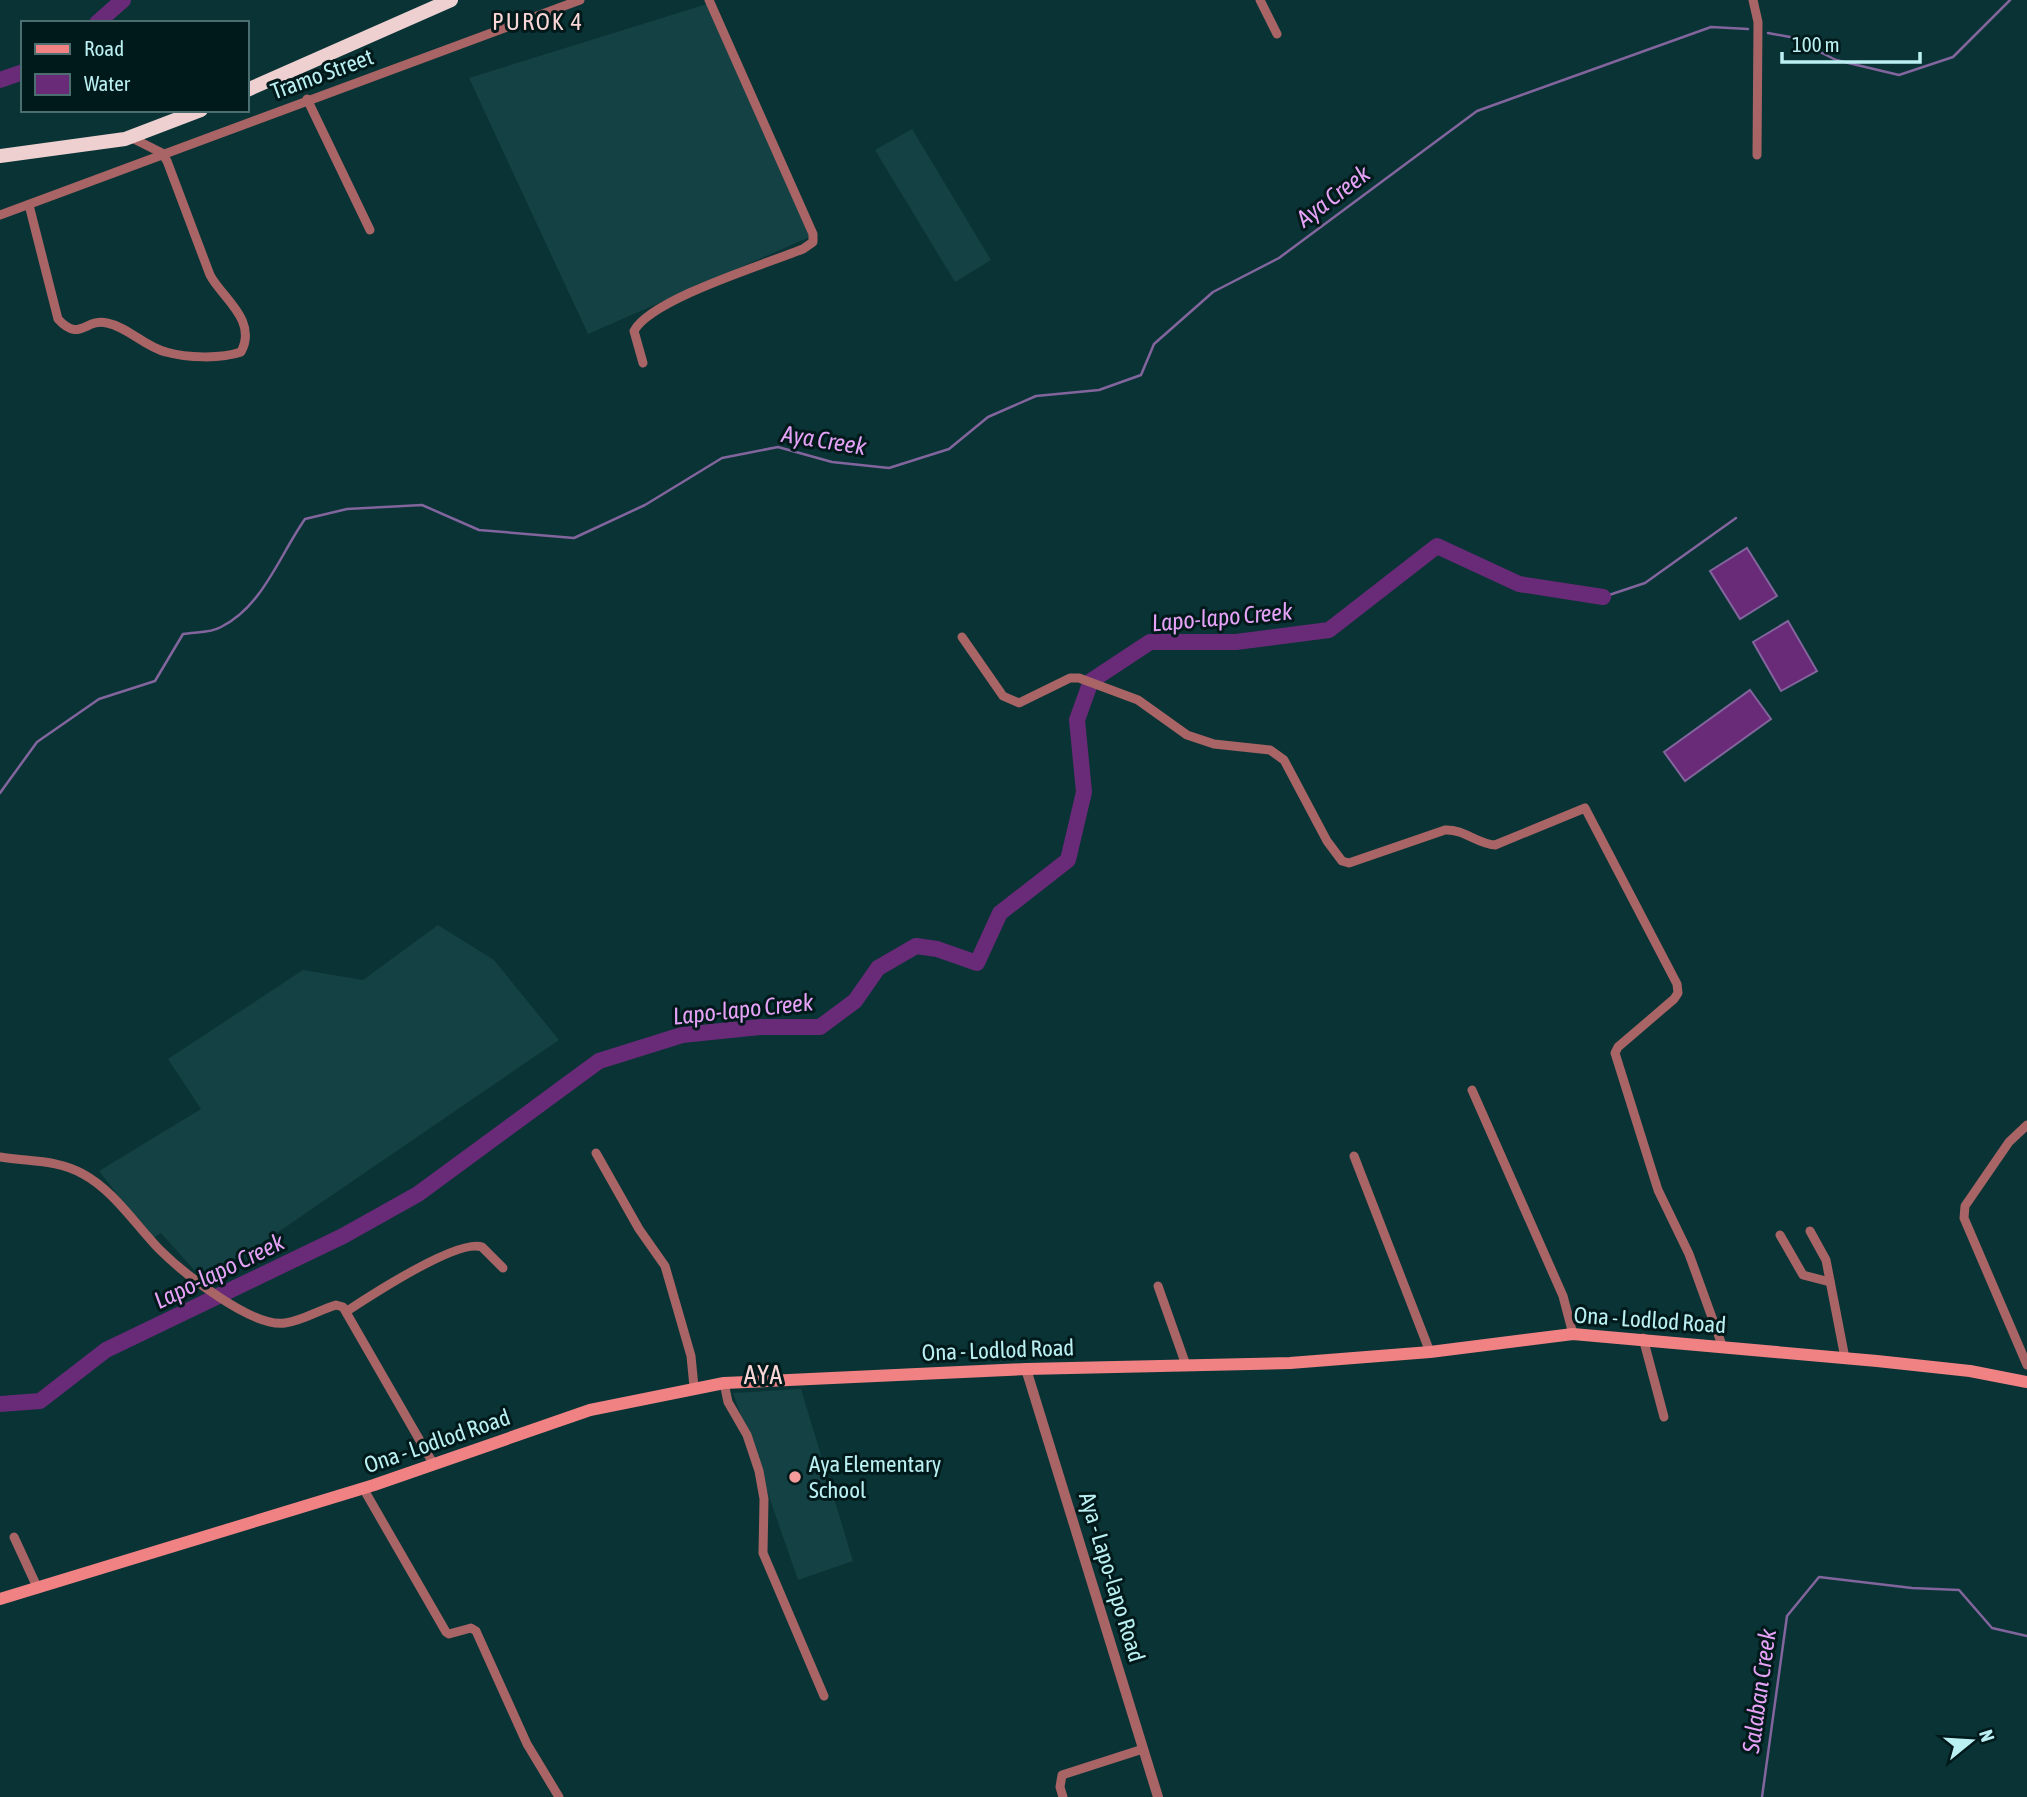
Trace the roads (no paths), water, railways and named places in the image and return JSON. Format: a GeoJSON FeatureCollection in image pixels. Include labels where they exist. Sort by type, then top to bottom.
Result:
{"type":"FeatureCollection","features":[{"type":"Feature","properties":{"kind":"highway"},"geometry":{"type":"LineString","coordinates":[[248,90],[451,0]]}},
{"type":"Feature","properties":{"kind":"highway"},"geometry":{"type":"LineString","coordinates":[[0,156],[132,138],[196,112]]}},
{"type":"Feature","properties":{"kind":"main road","name":"Ona - Lodlod Road"},"geometry":{"type":"LineString","coordinates":[[0,1599],[363,1488],[590,1410],[724,1383],[1026,1369],[1290,1363],[1430,1352],[1573,1334],[1722,1345],[1970,1371],[2027,1382]]}},
{"type":"Feature","properties":{"kind":"street","name":"Tramo Street"},"geometry":{"type":"LineString","coordinates":[[0,215],[580,0]]}},
{"type":"Feature","properties":{"kind":"street"},"geometry":{"type":"LineString","coordinates":[[643,363],[634,331],[649,313],[682,297],[803,249],[813,242],[813,234],[709,0]]}},
{"type":"Feature","properties":{"kind":"street"},"geometry":{"type":"LineString","coordinates":[[1260,0],[1277,34]]}},
{"type":"Feature","properties":{"kind":"street"},"geometry":{"type":"LineString","coordinates":[[1753,0],[1758,22],[1757,155]]}},
{"type":"Feature","properties":{"kind":"street"},"geometry":{"type":"LineString","coordinates":[[307,99],[370,230]]}},
{"type":"Feature","properties":{"kind":"street"},"geometry":{"type":"LineString","coordinates":[[29,205],[58,319],[66,328],[75,331],[108,323],[165,352],[227,357],[241,352],[245,345],[241,317],[235,304],[216,287],[209,275],[162,153],[132,138]]}},
{"type":"Feature","properties":{"kind":"street"},"geometry":{"type":"LineString","coordinates":[[962,637],[1003,696],[1011,701],[1020,703],[1070,678],[1079,678],[1138,700],[1187,736],[1214,744],[1270,750],[1284,760],[1326,841],[1342,861],[1349,863],[1445,830],[1460,831],[1486,844],[1495,845],[1585,808],[1677,984],[1678,993],[1674,999],[1618,1047],[1615,1053],[1658,1190],[1689,1254],[1722,1345]]}},
{"type":"Feature","properties":{"kind":"street"},"geometry":{"type":"LineString","coordinates":[[1472,1090],[1563,1296],[1573,1334]]}},
{"type":"Feature","properties":{"kind":"street"},"geometry":{"type":"LineString","coordinates":[[2027,1125],[2009,1142],[1965,1206],[1964,1218],[2027,1365]]}},
{"type":"Feature","properties":{"kind":"street"},"geometry":{"type":"LineString","coordinates":[[596,1153],[639,1229],[665,1266],[691,1356],[694,1387]]}},
{"type":"Feature","properties":{"kind":"street"},"geometry":{"type":"LineString","coordinates":[[1354,1156],[1430,1352]]}},
{"type":"Feature","properties":{"kind":"street"},"geometry":{"type":"LineString","coordinates":[[0,1157],[30,1162],[49,1161],[84,1174],[99,1185],[160,1250],[228,1303],[260,1321],[286,1323],[336,1305],[347,1311],[434,1465]]}},
{"type":"Feature","properties":{"kind":"street"},"geometry":{"type":"LineString","coordinates":[[1810,1231],[1826,1260],[1845,1358]]}},
{"type":"Feature","properties":{"kind":"street"},"geometry":{"type":"LineString","coordinates":[[1780,1235],[1802,1275],[1830,1282]]}},
{"type":"Feature","properties":{"kind":"street"},"geometry":{"type":"LineString","coordinates":[[347,1311],[388,1283],[462,1247],[482,1247],[503,1268]]}},
{"type":"Feature","properties":{"kind":"street"},"geometry":{"type":"LineString","coordinates":[[1158,1286],[1186,1365]]}},
{"type":"Feature","properties":{"kind":"street"},"geometry":{"type":"LineString","coordinates":[[1643,1338],[1664,1418]]}},
{"type":"Feature","properties":{"kind":"street","name":"Aya - Lapo-lapo Road"},"geometry":{"type":"LineString","coordinates":[[1026,1369],[1158,1797]]}},
{"type":"Feature","properties":{"kind":"street"},"geometry":{"type":"LineString","coordinates":[[724,1383],[729,1402],[747,1435],[759,1471],[764,1499],[763,1553],[824,1696]]}},
{"type":"Feature","properties":{"kind":"street"},"geometry":{"type":"LineString","coordinates":[[363,1488],[446,1632],[449,1634],[471,1628],[476,1631],[527,1744],[559,1797]]}},
{"type":"Feature","properties":{"kind":"street"},"geometry":{"type":"LineString","coordinates":[[14,1537],[38,1589]]}},
{"type":"Feature","properties":{"kind":"street"},"geometry":{"type":"LineString","coordinates":[[1063,1797],[1060,1787],[1062,1775],[1143,1749]]}},
{"type":"Feature","properties":{"kind":"water"},"geometry":{"type":"Polygon","coordinates":[[[1747,548],[1777,596],[1740,619],[1710,571],[1747,548]]]}},
{"type":"Feature","properties":{"kind":"water"},"geometry":{"type":"Polygon","coordinates":[[[1788,621],[1817,671],[1781,691],[1753,642],[1788,621]]]}},
{"type":"Feature","properties":{"kind":"water"},"geometry":{"type":"Polygon","coordinates":[[[1750,690],[1771,719],[1685,781],[1664,752],[1750,690]]]}},
{"type":"Feature","properties":{"kind":"waterway"},"geometry":{"type":"LineString","coordinates":[[99,21],[123,0]]}},
{"type":"Feature","properties":{"kind":"waterway","name":"Aya Creek"},"geometry":{"type":"LineString","coordinates":[[1768,33],[1790,37],[1836,60],[1899,75],[1953,57],[2010,0]]}},
{"type":"Feature","properties":{"kind":"waterway","name":"Aya Creek"},"geometry":{"type":"LineString","coordinates":[[0,793],[37,742],[99,699],[155,681],[183,634],[213,630],[236,618],[269,579],[305,519],[347,509],[422,505],[479,530],[574,538],[645,505],[722,458],[778,447],[832,462],[889,468],[949,449],[988,417],[1036,396],[1099,390],[1141,375],[1154,344],[1213,292],[1279,258],[1477,111],[1711,27],[1748,29]]}},
{"type":"Feature","properties":{"kind":"waterway"},"geometry":{"type":"LineString","coordinates":[[0,80],[21,73]]}},
{"type":"Feature","properties":{"kind":"waterway","name":"Lapo-lapo Creek"},"geometry":{"type":"LineString","coordinates":[[1603,597],[1645,583],[1736,518]]}},
{"type":"Feature","properties":{"kind":"waterway","name":"Lapo-lapo Creek"},"geometry":{"type":"LineString","coordinates":[[0,1404],[40,1401],[106,1350],[343,1236],[418,1194],[599,1061],[682,1035],[760,1027],[820,1027],[855,1001],[878,968],[916,946],[937,949],[977,963],[1000,913],[1068,860],[1084,792],[1077,720],[1091,681],[1150,642],[1236,642],[1329,630],[1437,546],[1519,584],[1603,597]]}},
{"type":"Feature","properties":{"kind":"waterway","name":"Salaban Creek"},"geometry":{"type":"LineString","coordinates":[[1762,1797],[1787,1616],[1819,1577],[1912,1588],[1959,1590],[1992,1628],[2027,1636]]}},
{"type":"Feature","properties":{"kind":"place","name":"Aya Elementary School"},"geometry":{"type":"Point","coordinates":[795,1477]}},
{"type":"Feature","properties":{"kind":"district","name":"PUROK 4"},"geometry":{"type":"Point","coordinates":[538,21]}},
{"type":"Feature","properties":{"kind":"district","name":"AYA"},"geometry":{"type":"Point","coordinates":[764,1375]}}]}
